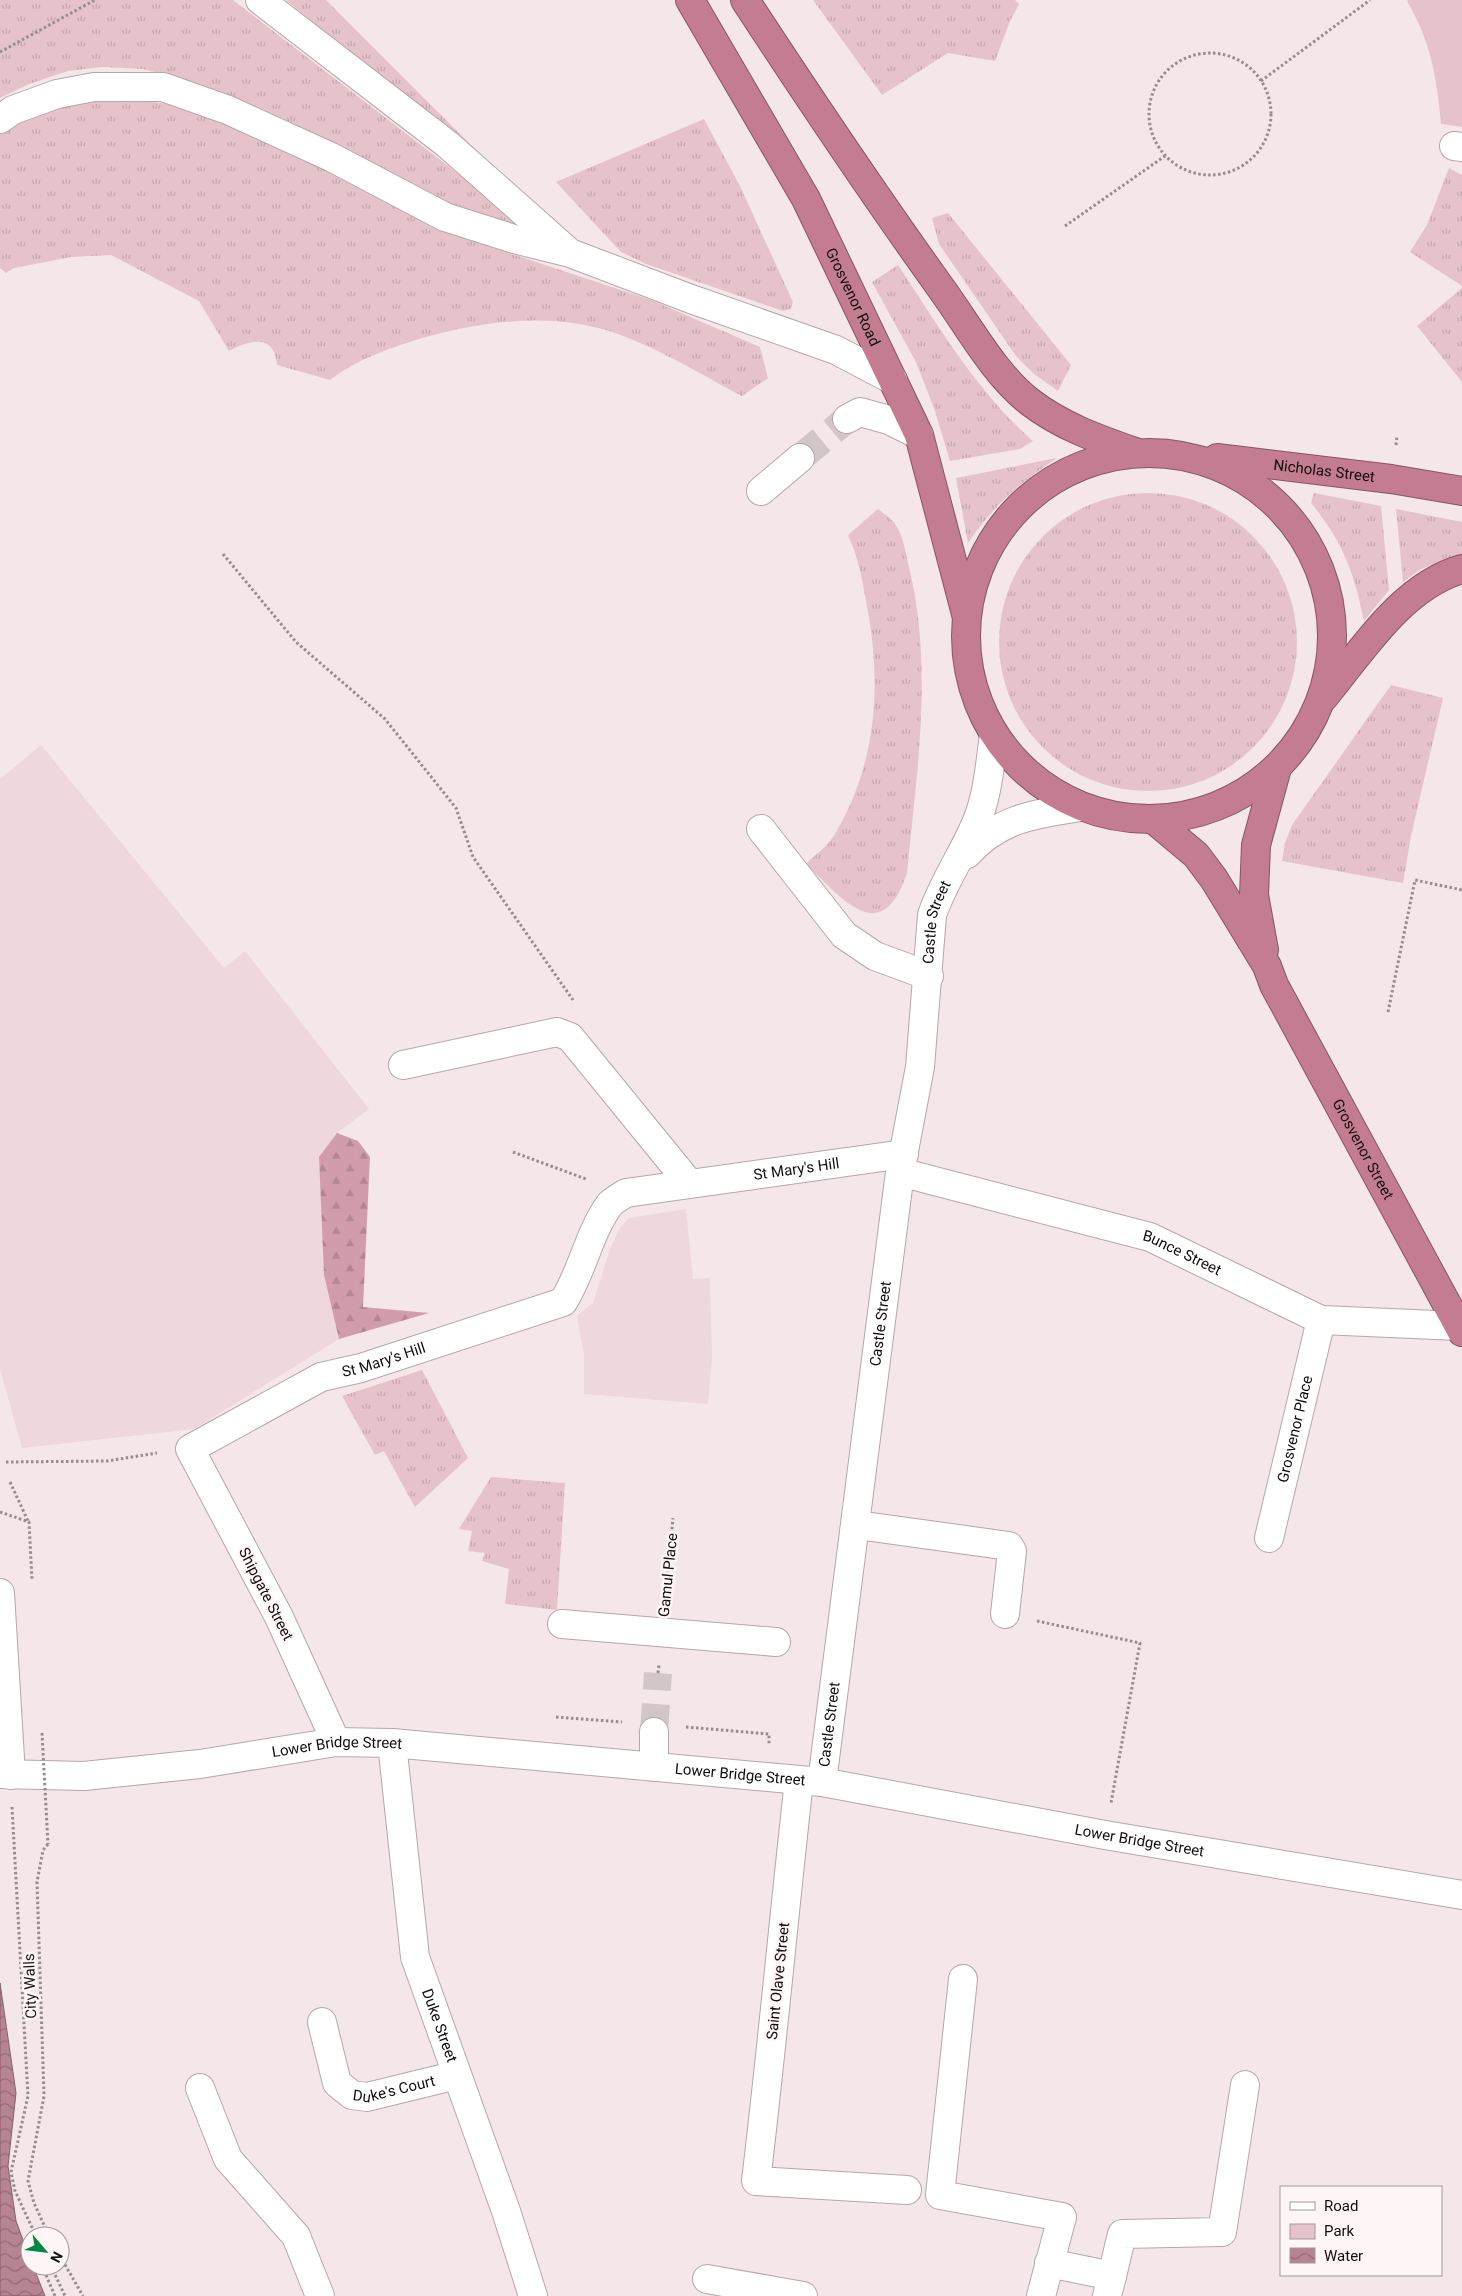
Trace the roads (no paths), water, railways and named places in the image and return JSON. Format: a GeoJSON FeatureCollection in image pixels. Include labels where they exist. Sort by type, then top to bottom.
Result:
{"type":"FeatureCollection","features":[{"type":"Feature","properties":{"kind":"highway","name":"Grosvenor Road"},"geometry":{"type":"LineString","coordinates":[[690,0],[806,199],[919,435],[966,616]]}},
{"type":"Feature","properties":{"kind":"highway"},"geometry":{"type":"LineString","coordinates":[[744,0],[863,179],[1001,372],[1029,401],[1055,419],[1084,434],[1135,452]]}},
{"type":"Feature","properties":{"kind":"highway"},"geometry":{"type":"LineString","coordinates":[[1320,702],[1332,650],[1329,597],[1310,547],[1278,505],[1236,473],[1186,455],[1135,452],[1086,463],[1041,487],[1004,522],[979,566],[966,616],[966,657],[976,697],[994,735],[1032,778],[1081,806],[1116,817],[1152,819],[1198,813],[1240,795],[1277,768],[1302,737],[1320,702],[1402,604],[1425,586],[1462,569]]}},
{"type":"Feature","properties":{"kind":"highway","name":"Nicholas Street"},"geometry":{"type":"LineString","coordinates":[[1186,455],[1391,479],[1462,491]]}},
{"type":"Feature","properties":{"kind":"highway","name":"Grosvenor Street"},"geometry":{"type":"LineString","coordinates":[[1267,966],[1254,896],[1256,845],[1277,768]]}},
{"type":"Feature","properties":{"kind":"highway","name":"Grosvenor Street"},"geometry":{"type":"LineString","coordinates":[[1152,819],[1196,855],[1267,966],[1278,994],[1460,1329]]}},
{"type":"Feature","properties":{"kind":"street"},"geometry":{"type":"LineString","coordinates":[[260,0],[447,144],[570,253]]}},
{"type":"Feature","properties":{"kind":"street"},"geometry":{"type":"LineString","coordinates":[[0,119],[13,110],[57,94],[94,87],[163,87],[228,110],[331,157],[445,217],[514,239],[570,253],[672,293],[836,350],[893,380]]}},
{"type":"Feature","properties":{"kind":"street"},"geometry":{"type":"LineString","coordinates":[[847,418],[860,412],[890,420],[919,435]]}},
{"type":"Feature","properties":{"kind":"street"},"geometry":{"type":"LineString","coordinates":[[761,491],[800,458]]}},
{"type":"Feature","properties":{"kind":"street","name":"Castle Street"},"geometry":{"type":"LineString","coordinates":[[811,1782],[857,1525],[902,1163],[920,1067],[932,915],[940,891],[977,821],[986,794],[994,735]]}},
{"type":"Feature","properties":{"kind":"street","name":"Castle Street"},"geometry":{"type":"LineString","coordinates":[[952,870],[993,830],[1036,814],[1081,806]]}},
{"type":"Feature","properties":{"kind":"street"},"geometry":{"type":"LineString","coordinates":[[761,830],[844,935],[875,956],[928,976]]}},
{"type":"Feature","properties":{"kind":"street"},"geometry":{"type":"LineString","coordinates":[[403,1065],[557,1032],[570,1037],[689,1183]]}},
{"type":"Feature","properties":{"kind":"street","name":"Bunce Street"},"geometry":{"type":"LineString","coordinates":[[902,1163],[1046,1210],[1150,1237],[1321,1320],[1460,1329]]}},
{"type":"Feature","properties":{"kind":"street","name":"St Mary's Hill"},"geometry":{"type":"LineString","coordinates":[[190,1449],[321,1377],[361,1368],[562,1302],[573,1286],[582,1258],[611,1203],[626,1193],[689,1183],[902,1163]]}},
{"type":"Feature","properties":{"kind":"street","name":"Grosvenor Place"},"geometry":{"type":"LineString","coordinates":[[1269,1538],[1321,1320]]}},
{"type":"Feature","properties":{"kind":"street","name":"Shipgate Street"},"geometry":{"type":"LineString","coordinates":[[190,1449],[279,1617],[336,1742]]}},
{"type":"Feature","properties":{"kind":"street"},"geometry":{"type":"LineString","coordinates":[[857,1525],[1009,1546],[1012,1551],[1005,1614]]}},
{"type":"Feature","properties":{"kind":"street"},"geometry":{"type":"LineString","coordinates":[[0,1593],[5,1775]]}},
{"type":"Feature","properties":{"kind":"street"},"geometry":{"type":"LineString","coordinates":[[562,1624],[776,1642]]}},
{"type":"Feature","properties":{"kind":"street"},"geometry":{"type":"LineString","coordinates":[[654,1732],[654,1767]]}},
{"type":"Feature","properties":{"kind":"street","name":"Lower Bridge Street"},"geometry":{"type":"LineString","coordinates":[[5,1775],[84,1776],[200,1764],[336,1742],[392,1743],[811,1782],[1105,1835],[1462,1895]]}},
{"type":"Feature","properties":{"kind":"street","name":"Duke Street"},"geometry":{"type":"LineString","coordinates":[[392,1743],[415,1957],[508,2217],[533,2296]]}},
{"type":"Feature","properties":{"kind":"street","name":"Saint Olave Street"},"geometry":{"type":"LineString","coordinates":[[811,1782],[778,1977],[768,2089],[756,2181],[907,2190]]}},
{"type":"Feature","properties":{"kind":"street"},"geometry":{"type":"LineString","coordinates":[[963,1979],[940,2195],[1062,2217],[1041,2296]]}},
{"type":"Feature","properties":{"kind":"street","name":"Duke's Court"},"geometry":{"type":"LineString","coordinates":[[322,2022],[337,2083],[352,2095],[367,2098],[457,2075]]}},
{"type":"Feature","properties":{"kind":"street"},"geometry":{"type":"LineString","coordinates":[[1049,2263],[1109,2286],[1122,2234],[1222,2232],[1245,2085]]}},
{"type":"Feature","properties":{"kind":"street"},"geometry":{"type":"LineString","coordinates":[[200,2088],[228,2159],[296,2236],[320,2296]]}},
{"type":"Feature","properties":{"kind":"street"},"geometry":{"type":"LineString","coordinates":[[707,2279],[803,2296]]}},
{"type":"Feature","properties":{"kind":"water"},"geometry":{"type":"Polygon","coordinates":[[[0,1983],[16,2093],[8,2166],[16,2221],[20,2232],[20,2276],[37,2276],[45,2296],[0,2296],[0,1983]]]}},
{"type":"Feature","properties":{"kind":"tunnel"},"geometry":{"type":"LineString","coordinates":[[800,458],[847,419]]}},
{"type":"Feature","properties":{"kind":"tunnel"},"geometry":{"type":"LineString","coordinates":[[654,1732],[658,1673]]}}]}
